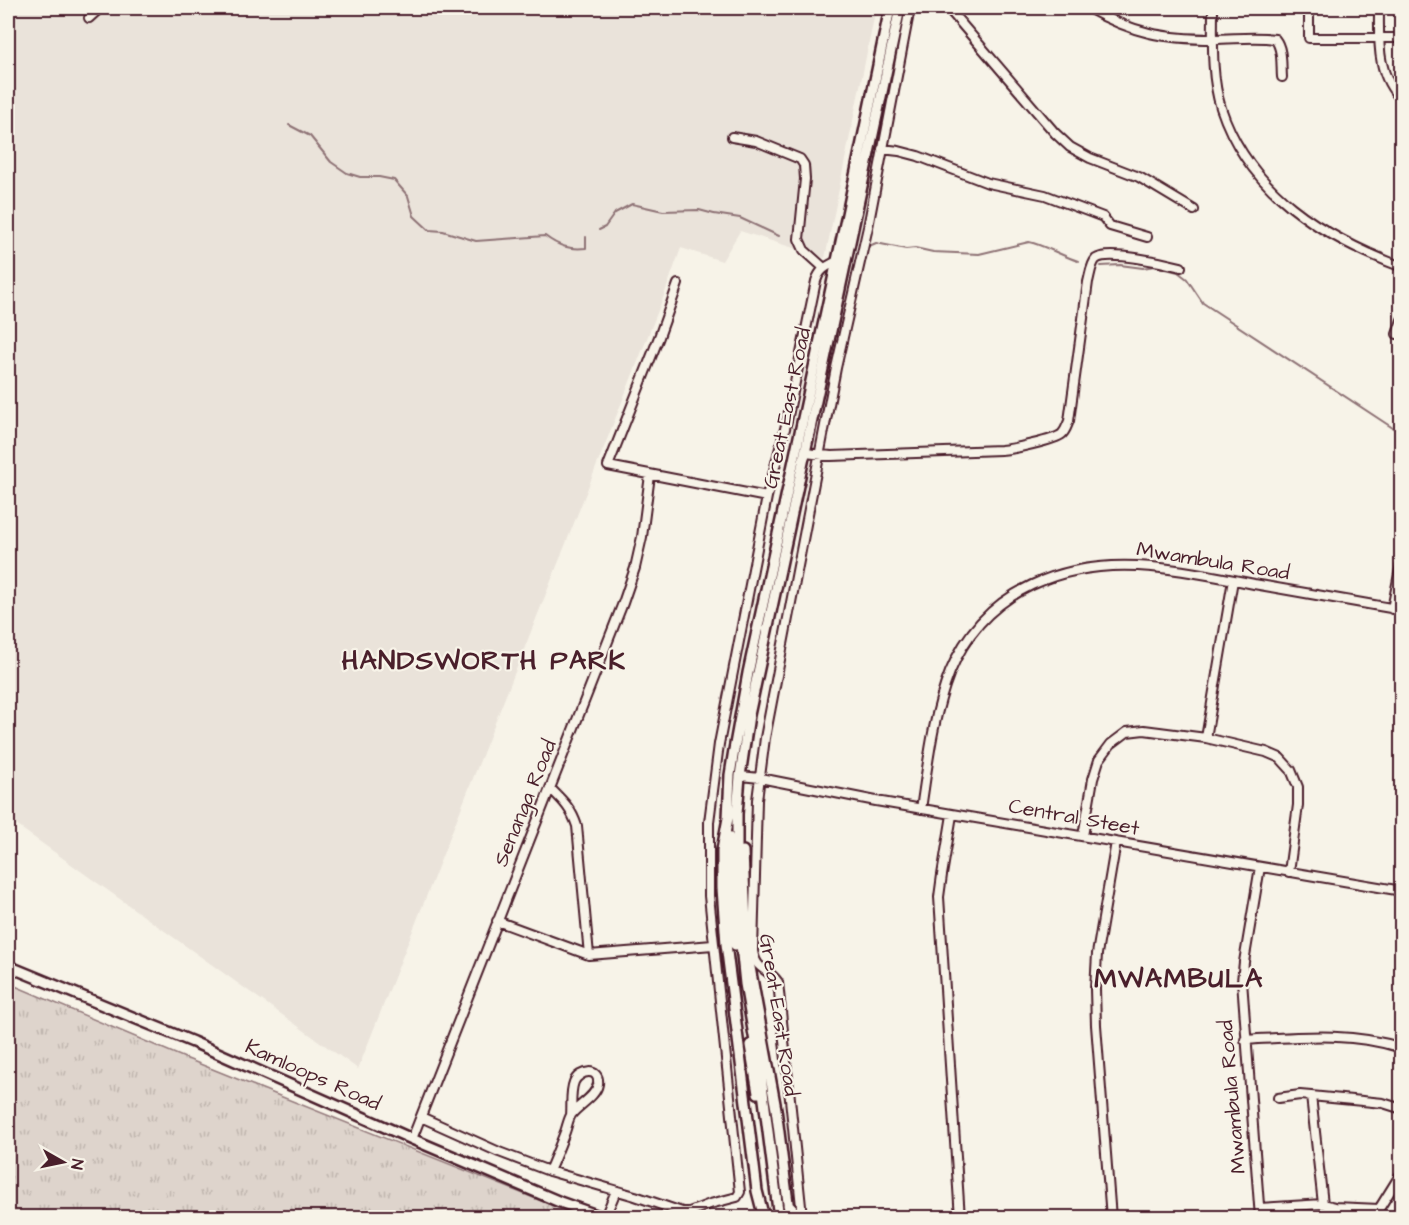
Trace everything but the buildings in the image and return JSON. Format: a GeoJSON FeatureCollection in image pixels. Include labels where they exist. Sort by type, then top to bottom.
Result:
{"type":"FeatureCollection","features":[{"type":"Feature","properties":{"kind":"main road","name":"Great East Road"},"geometry":{"type":"LineString","coordinates":[[780,1218],[761,1076],[745,984],[737,906],[738,818],[734,750],[748,673],[890,8]]}},
{"type":"Feature","properties":{"kind":"main road","name":"Great East Road"},"geometry":{"type":"LineString","coordinates":[[764,1218],[757,1191],[726,944],[722,850],[735,776],[900,8]]}},
{"type":"Feature","properties":{"kind":"main road","name":"Great East Road"},"geometry":{"type":"LineString","coordinates":[[728,818],[730,907],[774,1218]]}},
{"type":"Feature","properties":{"kind":"main road","name":"Great East Road"},"geometry":{"type":"LineString","coordinates":[[738,818],[743,850],[747,951],[776,1109],[790,1218]]}},
{"type":"Feature","properties":{"kind":"main road","name":"Kamloops Road"},"geometry":{"type":"LineString","coordinates":[[8,966],[193,1042],[560,1202],[605,1217]]}},
{"type":"Feature","properties":{"kind":"main road"},"geometry":{"type":"LineString","coordinates":[[788,1205],[804,1217]]}},
{"type":"Feature","properties":{"kind":"street"},"geometry":{"type":"LineString","coordinates":[[89,18],[100,8]]}},
{"type":"Feature","properties":{"kind":"street"},"geometry":{"type":"LineString","coordinates":[[804,1217],[778,982],[774,976],[757,965],[753,951],[757,800],[765,738],[819,455],[838,357],[868,227],[910,8]]}},
{"type":"Feature","properties":{"kind":"street"},"geometry":{"type":"LineString","coordinates":[[948,8],[1055,133],[1070,147],[1090,158],[1139,177],[1194,210]]}},
{"type":"Feature","properties":{"kind":"street"},"geometry":{"type":"LineString","coordinates":[[1088,8],[1112,21],[1141,32],[1168,38],[1275,39],[1279,44],[1282,77]]}},
{"type":"Feature","properties":{"kind":"street"},"geometry":{"type":"LineString","coordinates":[[1213,8],[1215,78],[1221,107],[1233,137],[1242,152],[1267,185],[1286,204],[1348,244],[1401,267]]}},
{"type":"Feature","properties":{"kind":"street"},"geometry":{"type":"LineString","coordinates":[[1308,8],[1309,38],[1401,38]]}},
{"type":"Feature","properties":{"kind":"street"},"geometry":{"type":"LineString","coordinates":[[1379,8],[1380,61],[1386,80],[1401,100]]}},
{"type":"Feature","properties":{"kind":"street"},"geometry":{"type":"LineString","coordinates":[[732,137],[756,141],[800,159],[804,165],[805,179],[799,238],[804,250],[824,268]]}},
{"type":"Feature","properties":{"kind":"street"},"geometry":{"type":"LineString","coordinates":[[882,149],[918,156],[988,183],[1045,195],[1103,217],[1110,226],[1147,237]]}},
{"type":"Feature","properties":{"kind":"street"},"geometry":{"type":"LineString","coordinates":[[806,453],[819,455],[1001,450],[1022,447],[1056,437],[1067,428],[1069,421],[1088,282],[1094,262],[1105,255],[1152,260],[1181,267]]}},
{"type":"Feature","properties":{"kind":"street"},"geometry":{"type":"LineString","coordinates":[[421,1117],[499,1152],[549,1171],[682,1212],[689,1212],[737,1197],[740,1192],[709,896],[708,862],[715,772],[767,497],[787,421],[816,281],[824,268],[837,261]]}},
{"type":"Feature","properties":{"kind":"street"},"geometry":{"type":"LineString","coordinates":[[678,284],[608,466],[767,497]]}},
{"type":"Feature","properties":{"kind":"street"},"geometry":{"type":"LineString","coordinates":[[1397,334],[1401,320]]}},
{"type":"Feature","properties":{"kind":"street","name":"Senanga Road"},"geometry":{"type":"LineString","coordinates":[[412,1139],[623,603],[635,568],[642,537],[650,475]]}},
{"type":"Feature","properties":{"kind":"street"},"geometry":{"type":"LineString","coordinates":[[1392,609],[1401,559]]}},
{"type":"Feature","properties":{"kind":"street","name":"Mwambula Road"},"geometry":{"type":"LineString","coordinates":[[921,809],[940,701],[951,670],[966,642],[982,620],[1003,601],[1024,588],[1077,569],[1124,565],[1152,567],[1233,580],[1401,610]]}},
{"type":"Feature","properties":{"kind":"street"},"geometry":{"type":"LineString","coordinates":[[1206,738],[1233,580]]}},
{"type":"Feature","properties":{"kind":"street"},"geometry":{"type":"LineString","coordinates":[[1083,836],[1093,779],[1099,760],[1111,744],[1127,732],[1144,730],[1206,738],[1266,752],[1280,758],[1291,770],[1298,787],[1298,805],[1289,872]]}},
{"type":"Feature","properties":{"kind":"street","name":"Central Steet"},"geometry":{"type":"LineString","coordinates":[[715,772],[1401,891]]}},
{"type":"Feature","properties":{"kind":"street"},"geometry":{"type":"LineString","coordinates":[[550,788],[573,813],[578,826],[589,955]]}},
{"type":"Feature","properties":{"kind":"street"},"geometry":{"type":"LineString","coordinates":[[952,814],[939,897],[960,1218]]}},
{"type":"Feature","properties":{"kind":"street"},"geometry":{"type":"LineString","coordinates":[[1111,1218],[1095,989],[1097,954],[1116,842]]}},
{"type":"Feature","properties":{"kind":"street","name":"Mwambula Road"},"geometry":{"type":"LineString","coordinates":[[1260,867],[1242,981],[1260,1218]]}},
{"type":"Feature","properties":{"kind":"street"},"geometry":{"type":"LineString","coordinates":[[498,921],[589,955],[713,945]]}},
{"type":"Feature","properties":{"kind":"street"},"geometry":{"type":"LineString","coordinates":[[1245,1040],[1339,1036],[1363,1038],[1401,1048]]}},
{"type":"Feature","properties":{"kind":"street"},"geometry":{"type":"LineString","coordinates":[[549,1171],[571,1114],[574,1081],[584,1072],[590,1071],[598,1080],[597,1088],[571,1114]]}},
{"type":"Feature","properties":{"kind":"street"},"geometry":{"type":"LineString","coordinates":[[1278,1098],[1300,1095],[1383,1103],[1401,1108]]}},
{"type":"Feature","properties":{"kind":"street"},"geometry":{"type":"LineString","coordinates":[[1311,1096],[1323,1204]]}},
{"type":"Feature","properties":{"kind":"street"},"geometry":{"type":"LineString","coordinates":[[1260,1208],[1323,1204],[1379,1213],[1401,1172]]}},
{"type":"Feature","properties":{"kind":"street"},"geometry":{"type":"LineString","coordinates":[[605,1217],[616,1191]]}},
{"type":"Feature","properties":{"kind":"street"},"geometry":{"type":"LineString","coordinates":[[1334,1218],[1335,1207]]}},
{"type":"Feature","properties":{"kind":"shaded area"},"geometry":{"type":"Polygon","coordinates":[[[8,8],[876,8],[825,258],[740,231],[722,261],[681,248],[358,1069],[8,819],[8,8]]]}},
{"type":"Feature","properties":{"kind":"green space"},"geometry":{"type":"Polygon","coordinates":[[[8,983],[185,1058],[581,1217],[8,1217],[8,983]]]}},
{"type":"Feature","properties":{"kind":"waterway"},"geometry":{"type":"LineString","coordinates":[[289,125],[310,136],[331,162],[347,173],[360,177],[394,180],[408,196],[414,216],[429,230],[443,231],[476,241],[545,236],[569,248],[586,248],[586,237]]}},
{"type":"Feature","properties":{"kind":"waterway"},"geometry":{"type":"LineString","coordinates":[[599,230],[605,227],[615,213],[632,204],[663,211],[699,210],[740,218],[779,236]]}},
{"type":"Feature","properties":{"kind":"waterway"},"geometry":{"type":"LineString","coordinates":[[867,247],[876,243],[933,252],[979,254],[1029,242],[1078,261]]}},
{"type":"Feature","properties":{"kind":"waterway"},"geometry":{"type":"LineString","coordinates":[[1101,266],[1120,265],[1143,268],[1154,266],[1178,272],[1187,279],[1203,303],[1402,434]]}},
{"type":"Feature","properties":{"kind":"district","name":"HANDSWORTH PARK"},"geometry":{"type":"Point","coordinates":[484,661]}},
{"type":"Feature","properties":{"kind":"district","name":"MWAMBULA"},"geometry":{"type":"Point","coordinates":[1179,979]}}]}
